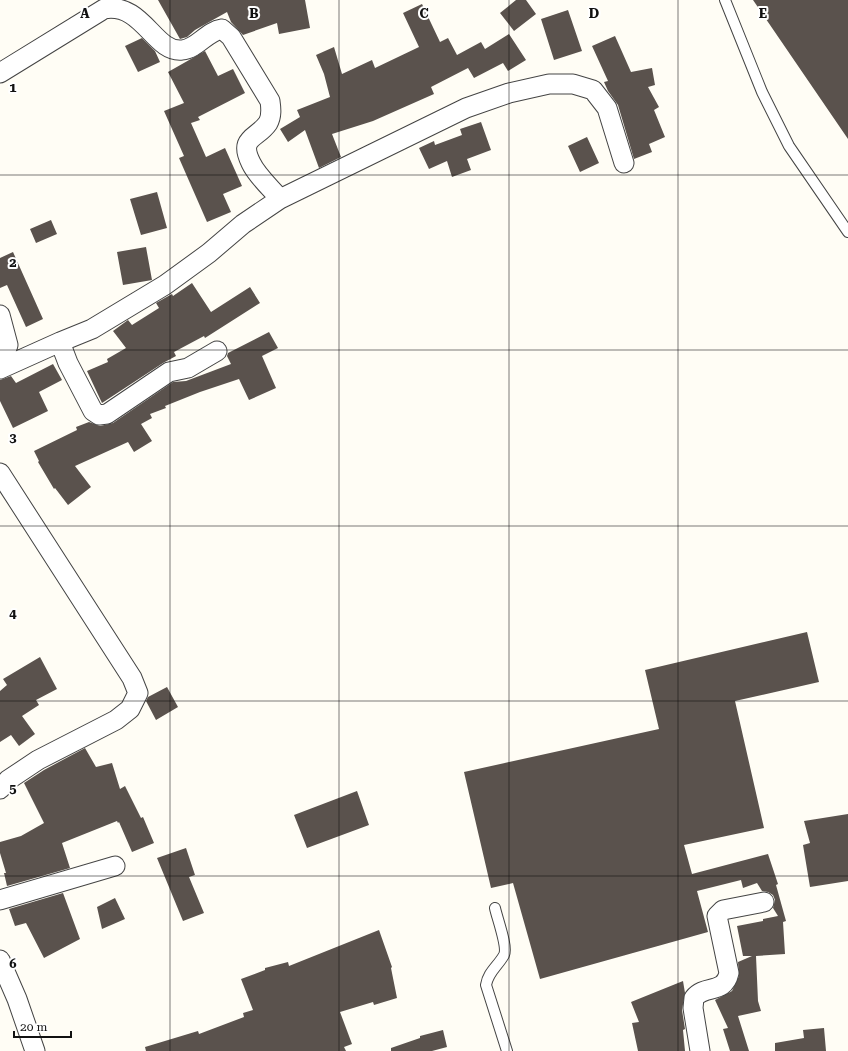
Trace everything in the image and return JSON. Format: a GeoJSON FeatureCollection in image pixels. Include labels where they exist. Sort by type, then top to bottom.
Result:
{"type":"FeatureCollection","features":[{"type":"Feature","properties":{"kind":"street"},"geometry":{"type":"LineString","coordinates":[[0,73],[104,9],[113,7],[126,10],[137,18],[164,44],[176,50],[188,49],[216,30],[222,29],[231,37],[268,95],[271,110],[268,123],[250,138],[246,147],[251,164],[280,199]]}},
{"type":"Feature","properties":{"kind":"street"},"geometry":{"type":"LineString","coordinates":[[0,368],[92,329],[165,285],[209,253],[243,224],[280,199],[466,108],[509,93],[549,84],[573,84],[584,86],[593,90],[601,98],[607,108],[624,163]]}},
{"type":"Feature","properties":{"kind":"street"},"geometry":{"type":"LineString","coordinates":[[0,316],[8,345],[0,368]]}},
{"type":"Feature","properties":{"kind":"street"},"geometry":{"type":"LineString","coordinates":[[60,342],[68,363],[93,411],[99,415],[107,414],[168,372],[188,368],[217,351]]}},
{"type":"Feature","properties":{"kind":"street"},"geometry":{"type":"LineString","coordinates":[[0,473],[132,678],[138,693],[130,709],[116,720],[38,760],[8,780],[0,788]]}},
{"type":"Feature","properties":{"kind":"street"},"geometry":{"type":"LineString","coordinates":[[0,900],[115,866]]}},
{"type":"Feature","properties":{"kind":"street"},"geometry":{"type":"LineString","coordinates":[[700,1051],[693,1008],[694,998],[699,993],[722,986],[728,979],[730,973],[717,916],[723,910],[764,902]]}},
{"type":"Feature","properties":{"kind":"street"},"geometry":{"type":"LineString","coordinates":[[0,960],[17,999],[35,1051]]}},
{"type":"Feature","properties":{"kind":"lane"},"geometry":{"type":"LineString","coordinates":[[725,0],[762,92],[789,146],[848,232]]}},
{"type":"Feature","properties":{"kind":"lane"},"geometry":{"type":"LineString","coordinates":[[495,908],[505,950],[502,958],[487,977],[486,985],[507,1051]]}},
{"type":"Feature","properties":{"kind":"building"},"geometry":{"type":"Polygon","coordinates":[[[158,0],[305,0],[310,28],[279,34],[277,23],[243,35],[231,22],[227,12],[195,30],[187,37],[180,39],[158,0]]]}},
{"type":"Feature","properties":{"kind":"building"},"geometry":{"type":"Polygon","coordinates":[[[516,0],[526,0],[536,14],[514,31],[500,13],[516,0]]]}},
{"type":"Feature","properties":{"kind":"building"},"geometry":{"type":"Polygon","coordinates":[[[753,0],[848,0],[848,139],[753,0]]]}},
{"type":"Feature","properties":{"kind":"building"},"geometry":{"type":"Polygon","coordinates":[[[422,4],[440,42],[448,38],[457,55],[481,42],[485,49],[509,34],[526,60],[508,71],[503,63],[474,78],[468,68],[431,87],[434,94],[373,121],[332,134],[341,157],[319,168],[305,130],[288,142],[280,129],[300,117],[297,110],[330,97],[324,74],[316,55],[334,47],[342,74],[372,60],[375,68],[419,47],[403,13],[422,4]]]}},
{"type":"Feature","properties":{"kind":"building"},"geometry":{"type":"Polygon","coordinates":[[[568,10],[582,51],[554,60],[541,19],[568,10]]]}},
{"type":"Feature","properties":{"kind":"building"},"geometry":{"type":"Polygon","coordinates":[[[615,36],[631,72],[652,68],[655,85],[648,87],[659,107],[654,110],[665,137],[649,144],[652,152],[634,159],[618,105],[608,91],[604,82],[608,81],[592,46],[615,36]]]}},
{"type":"Feature","properties":{"kind":"building"},"geometry":{"type":"Polygon","coordinates":[[[142,38],[155,51],[160,62],[138,72],[125,46],[142,38]]]}},
{"type":"Feature","properties":{"kind":"building"},"geometry":{"type":"Polygon","coordinates":[[[205,51],[218,76],[233,69],[245,93],[198,117],[200,120],[191,123],[206,157],[225,148],[242,186],[223,194],[231,212],[207,222],[179,158],[184,156],[164,111],[184,103],[168,72],[205,51]]]}},
{"type":"Feature","properties":{"kind":"building"},"geometry":{"type":"Polygon","coordinates":[[[481,122],[491,150],[467,159],[471,170],[452,177],[447,161],[429,169],[419,148],[434,141],[435,145],[462,135],[460,129],[481,122]]]}},
{"type":"Feature","properties":{"kind":"building"},"geometry":{"type":"Polygon","coordinates":[[[587,137],[599,163],[580,172],[568,146],[587,137]]]}},
{"type":"Feature","properties":{"kind":"building"},"geometry":{"type":"Polygon","coordinates":[[[157,192],[167,228],[141,235],[130,199],[157,192]]]}},
{"type":"Feature","properties":{"kind":"building"},"geometry":{"type":"Polygon","coordinates":[[[51,220],[57,234],[36,243],[30,229],[51,220]]]}},
{"type":"Feature","properties":{"kind":"building"},"geometry":{"type":"Polygon","coordinates":[[[146,247],[152,280],[123,285],[117,252],[146,247]]]}},
{"type":"Feature","properties":{"kind":"building"},"geometry":{"type":"Polygon","coordinates":[[[13,252],[43,319],[26,327],[7,285],[0,288],[0,258],[13,252]]]}},
{"type":"Feature","properties":{"kind":"building"},"geometry":{"type":"Polygon","coordinates":[[[192,283],[211,312],[250,287],[260,303],[205,338],[204,336],[174,352],[176,356],[102,403],[87,371],[108,362],[107,359],[126,348],[113,331],[128,320],[132,325],[159,308],[156,303],[172,294],[173,296],[192,283]]]}},
{"type":"Feature","properties":{"kind":"building"},"geometry":{"type":"Polygon","coordinates":[[[269,332],[278,348],[262,356],[276,388],[249,400],[239,379],[165,406],[166,408],[150,414],[152,418],[141,424],[152,441],[134,452],[128,442],[75,466],[91,487],[68,505],[55,488],[54,489],[38,462],[39,461],[34,451],[77,430],[76,427],[89,422],[100,426],[113,423],[173,382],[186,381],[231,364],[227,356],[228,353],[269,332]]]}},
{"type":"Feature","properties":{"kind":"building"},"geometry":{"type":"Polygon","coordinates":[[[53,364],[62,380],[39,392],[48,411],[13,428],[0,401],[0,380],[11,376],[16,383],[53,364]]]}},
{"type":"Feature","properties":{"kind":"building"},"geometry":{"type":"Polygon","coordinates":[[[807,632],[819,682],[735,701],[764,828],[684,845],[692,874],[768,854],[778,884],[776,885],[786,921],[783,922],[785,954],[756,956],[758,1001],[761,1011],[738,1016],[749,1051],[730,1051],[723,1029],[728,1028],[715,1000],[732,991],[739,976],[738,962],[752,956],[743,956],[737,926],[763,921],[763,919],[778,916],[773,908],[775,900],[773,895],[762,891],[757,883],[743,888],[741,880],[697,891],[708,932],[540,979],[513,883],[491,888],[464,772],[659,729],[645,670],[807,632]]]}},
{"type":"Feature","properties":{"kind":"building"},"geometry":{"type":"Polygon","coordinates":[[[40,657],[57,689],[36,700],[39,705],[22,716],[35,734],[19,746],[11,735],[0,742],[0,691],[7,685],[3,679],[40,657]]]}},
{"type":"Feature","properties":{"kind":"building"},"geometry":{"type":"Polygon","coordinates":[[[167,687],[178,707],[156,720],[146,701],[148,697],[167,687]]]}},
{"type":"Feature","properties":{"kind":"building"},"geometry":{"type":"Polygon","coordinates":[[[85,748],[96,767],[112,763],[120,789],[125,786],[141,818],[143,817],[154,843],[132,852],[119,822],[118,823],[117,821],[62,843],[70,868],[7,886],[4,873],[6,873],[0,853],[0,842],[21,836],[44,823],[24,783],[44,770],[85,748]]]}},
{"type":"Feature","properties":{"kind":"building"},"geometry":{"type":"Polygon","coordinates":[[[357,791],[369,825],[307,848],[294,815],[357,791]]]}},
{"type":"Feature","properties":{"kind":"building"},"geometry":{"type":"Polygon","coordinates":[[[848,814],[848,881],[810,887],[803,845],[810,843],[804,821],[848,814]]]}},
{"type":"Feature","properties":{"kind":"building"},"geometry":{"type":"Polygon","coordinates":[[[186,848],[195,875],[189,877],[204,913],[183,921],[157,858],[186,848]]]}},
{"type":"Feature","properties":{"kind":"building"},"geometry":{"type":"Polygon","coordinates":[[[63,893],[80,939],[44,958],[26,923],[15,926],[9,909],[63,893]]]}},
{"type":"Feature","properties":{"kind":"building"},"geometry":{"type":"Polygon","coordinates":[[[115,898],[125,919],[102,929],[97,907],[115,898]]]}},
{"type":"Feature","properties":{"kind":"building"},"geometry":{"type":"Polygon","coordinates":[[[379,930],[392,967],[397,998],[374,1005],[373,1002],[340,1012],[352,1044],[344,1047],[346,1051],[146,1051],[145,1047],[198,1031],[199,1034],[244,1017],[243,1013],[253,1010],[241,979],[265,970],[265,968],[288,962],[289,966],[379,930]]]}},
{"type":"Feature","properties":{"kind":"building"},"geometry":{"type":"Polygon","coordinates":[[[683,981],[685,993],[682,1010],[685,1029],[683,1030],[685,1051],[638,1051],[632,1023],[639,1022],[631,1002],[683,981]]]}},
{"type":"Feature","properties":{"kind":"building"},"geometry":{"type":"Polygon","coordinates":[[[824,1028],[826,1051],[775,1051],[775,1043],[804,1038],[803,1030],[824,1028]]]}},
{"type":"Feature","properties":{"kind":"building"},"geometry":{"type":"Polygon","coordinates":[[[443,1030],[447,1047],[432,1051],[391,1051],[391,1048],[420,1038],[420,1036],[443,1030]]]}}]}
